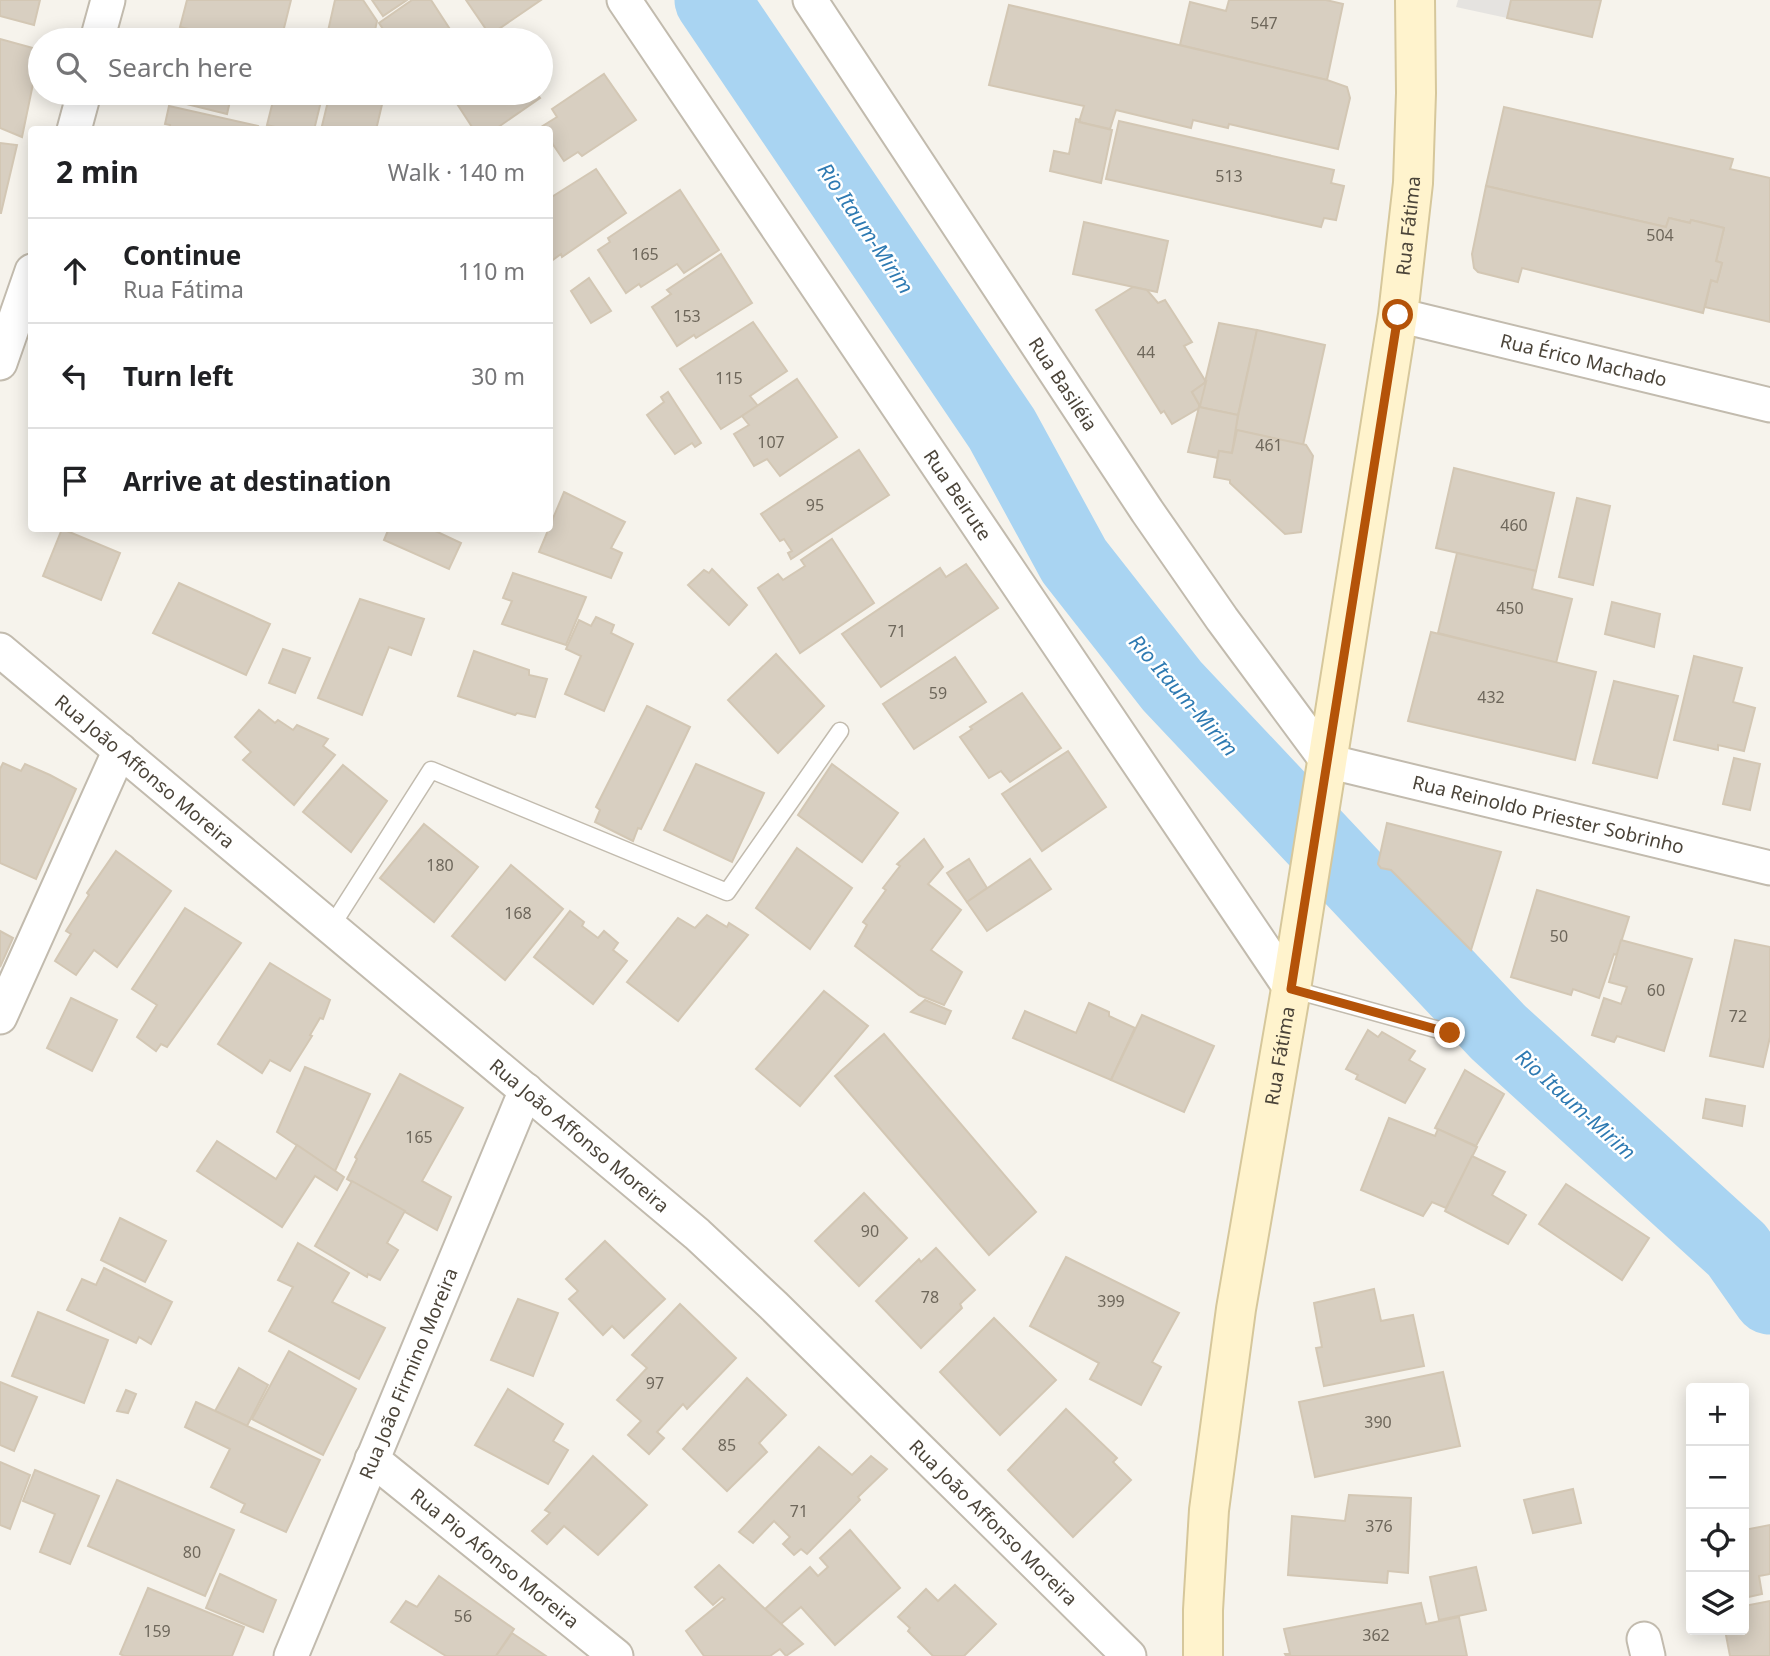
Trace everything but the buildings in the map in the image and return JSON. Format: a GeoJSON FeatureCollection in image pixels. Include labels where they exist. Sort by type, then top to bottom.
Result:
{"type":"FeatureCollection","features":[{"type":"Feature","properties":{"kind":"main road","name":"Rua Fátima"},"geometry":{"type":"LineString","coordinates":[[1202,1656],[1202,1610],[1209,1510],[1236,1309],[1306,900],[1398,315],[1413,183],[1415,0]]}},
{"type":"Feature","properties":{"kind":"street"},"geometry":{"type":"LineString","coordinates":[[100,28],[108,0]]}},
{"type":"Feature","properties":{"kind":"street","name":"Rua Beirute"},"geometry":{"type":"LineString","coordinates":[[624,0],[1291,989]]}},
{"type":"Feature","properties":{"kind":"street","name":"Rua Basiléia"},"geometry":{"type":"LineString","coordinates":[[810,0],[1147,511],[1222,619],[1327,761]]}},
{"type":"Feature","properties":{"kind":"street"},"geometry":{"type":"LineString","coordinates":[[75,126],[81,105]]}},
{"type":"Feature","properties":{"kind":"street"},"geometry":{"type":"LineString","coordinates":[[0,363],[28,282]]}},
{"type":"Feature","properties":{"kind":"street","name":"Rua Érico Machado"},"geometry":{"type":"LineString","coordinates":[[1398,315],[1770,405]]}},
{"type":"Feature","properties":{"kind":"street","name":"Rua João Affonso Moreira"},"geometry":{"type":"LineString","coordinates":[[0,650],[659,1201],[773,1305],[1129,1656]]}},
{"type":"Feature","properties":{"kind":"street"},"geometry":{"type":"LineString","coordinates":[[0,1017],[120,750]]}},
{"type":"Feature","properties":{"kind":"street","name":"Rua Reinoldo Priester Sobrinho"},"geometry":{"type":"LineString","coordinates":[[1327,761],[1770,868]]}},
{"type":"Feature","properties":{"kind":"street","name":"Rua João Firmino Moreira"},"geometry":{"type":"LineString","coordinates":[[291,1656],[526,1090]]}},
{"type":"Feature","properties":{"kind":"street","name":"Rua Pio Afonso Moreira"},"geometry":{"type":"LineString","coordinates":[[372,1459],[616,1656]]}},
{"type":"Feature","properties":{"kind":"lane"},"geometry":{"type":"LineString","coordinates":[[331,927],[431,770],[727,892],[840,731]]}},
{"type":"Feature","properties":{"kind":"lane"},"geometry":{"type":"LineString","coordinates":[[1291,989],[1450,1033]]}},
{"type":"Feature","properties":{"kind":"shaded area"},"geometry":{"type":"Polygon","coordinates":[[[1458,0],[1511,0],[1507,18],[1456,7],[1458,0]]]}},
{"type":"Feature","properties":{"kind":"waterway","name":"Rio Itaum-Mirim"},"geometry":{"type":"LineString","coordinates":[[712,0],[1002,429],[1074,561],[1172,686],[1498,1032],[1737,1250],[1770,1297]]}},
{"type":"Feature","properties":{"kind":"route"},"geometry":{"type":"LineString","coordinates":[[1398,315],[1291,989],[1450,1033]]}}]}
